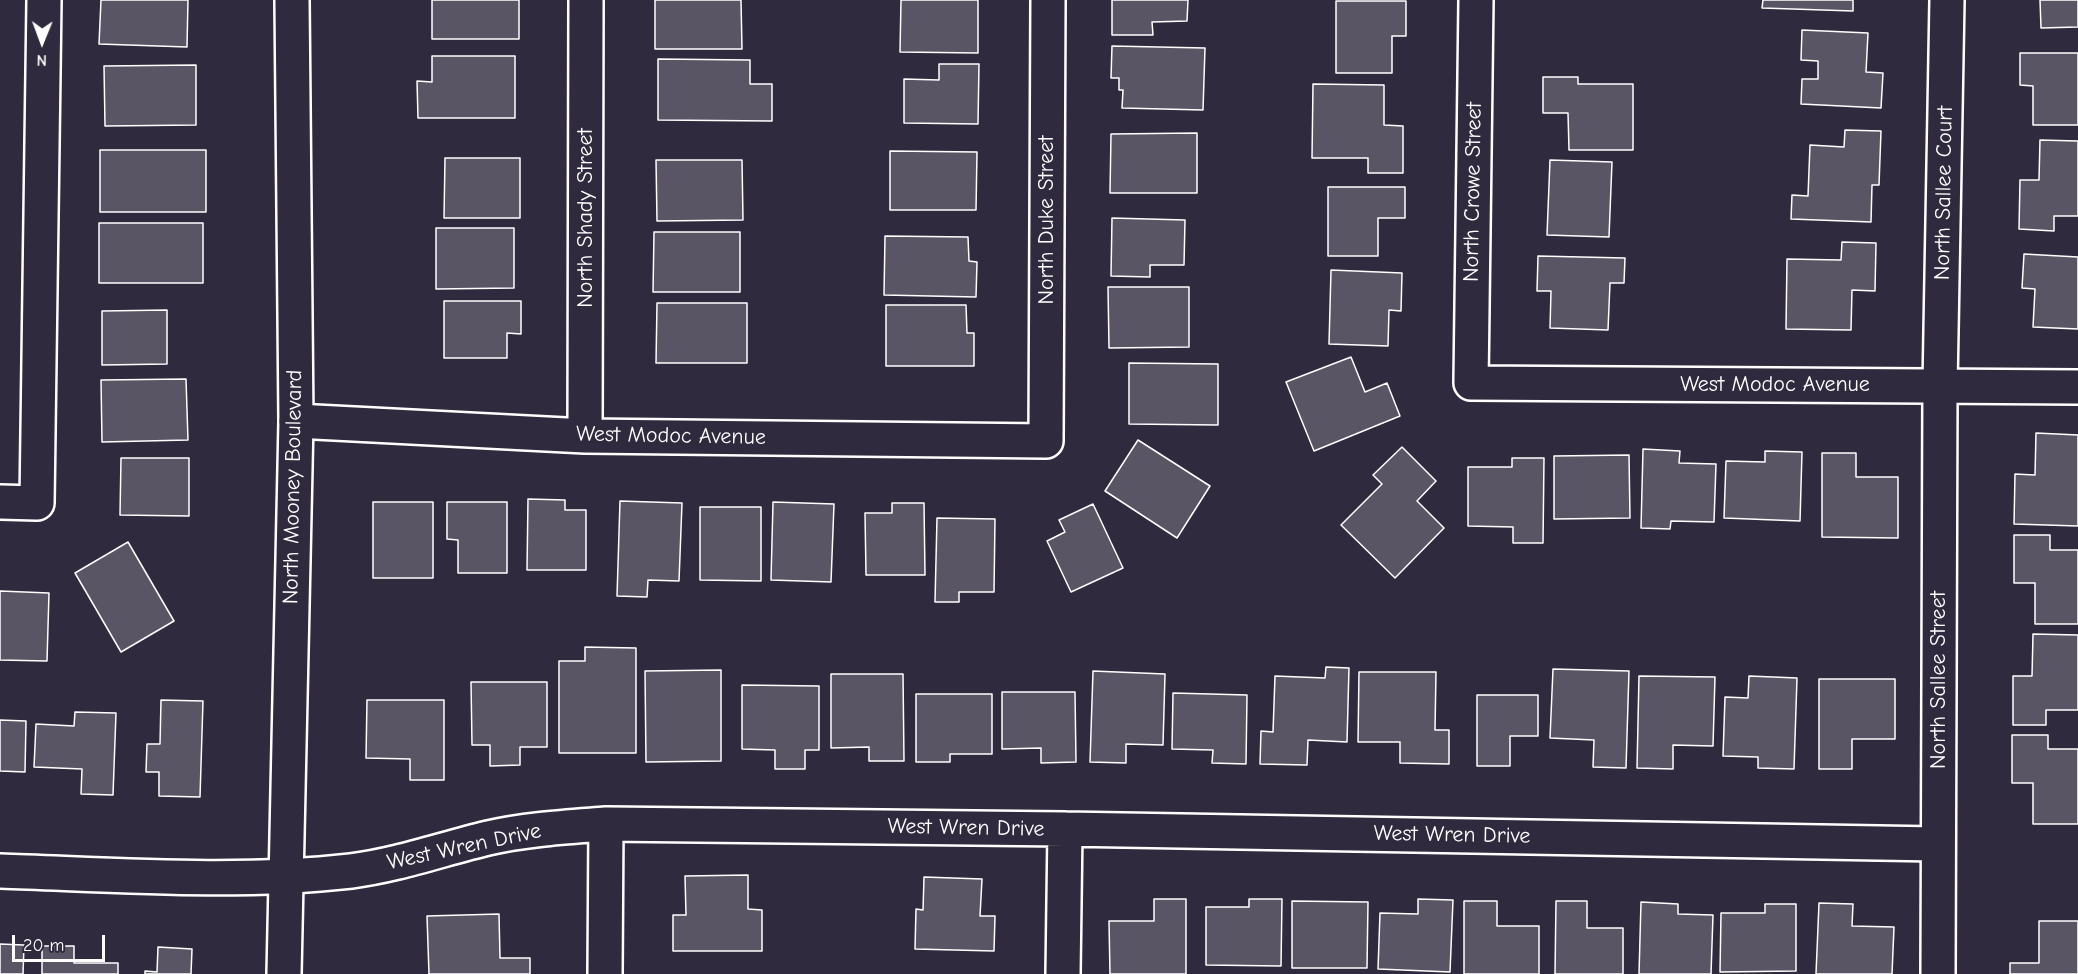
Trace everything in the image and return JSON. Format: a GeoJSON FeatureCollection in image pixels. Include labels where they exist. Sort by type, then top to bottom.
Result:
{"type":"FeatureCollection","features":[{"type":"Feature","properties":{"kind":"street"},"geometry":{"type":"LineString","coordinates":[[0,501],[37,502],[44,0]]}},
{"type":"Feature","properties":{"kind":"street","name":"North Mooney Boulevard"},"geometry":{"type":"LineString","coordinates":[[284,974],[296,421],[292,0]]}},
{"type":"Feature","properties":{"kind":"street","name":"North Shady Street"},"geometry":{"type":"LineString","coordinates":[[585,436],[586,0]]}},
{"type":"Feature","properties":{"kind":"street","name":"North Duke Street"},"geometry":{"type":"LineString","coordinates":[[1046,441],[1048,0]]}},
{"type":"Feature","properties":{"kind":"street","name":"North Crowe Street"},"geometry":{"type":"LineString","coordinates":[[1471,383],[1476,0]]}},
{"type":"Feature","properties":{"kind":"street","name":"North Sallee Court"},"geometry":{"type":"LineString","coordinates":[[1940,386],[1947,0]]}},
{"type":"Feature","properties":{"kind":"street","name":"West Modoc Avenue"},"geometry":{"type":"LineString","coordinates":[[1471,383],[2078,387]]}},
{"type":"Feature","properties":{"kind":"street","name":"North Sallee Street"},"geometry":{"type":"LineString","coordinates":[[1938,974],[1940,386]]}},
{"type":"Feature","properties":{"kind":"street","name":"West Modoc Avenue"},"geometry":{"type":"LineString","coordinates":[[296,421],[585,436],[1046,441]]}},
{"type":"Feature","properties":{"kind":"street"},"geometry":{"type":"LineString","coordinates":[[605,974],[606,824]]}},
{"type":"Feature","properties":{"kind":"street","name":"West Wren Drive"},"geometry":{"type":"LineString","coordinates":[[0,871],[226,879],[352,871],[402,862],[490,837],[554,828],[606,824],[1065,829],[1937,844]]}},
{"type":"Feature","properties":{"kind":"street"},"geometry":{"type":"LineString","coordinates":[[1063,974],[1065,829]]}},
{"type":"Feature","properties":{"kind":"building"},"geometry":{"type":"Polygon","coordinates":[[[101,0],[188,0],[187,47],[99,44],[101,0]]]}},
{"type":"Feature","properties":{"kind":"building"},"geometry":{"type":"Polygon","coordinates":[[[432,0],[519,0],[519,39],[432,39],[432,0]]]}},
{"type":"Feature","properties":{"kind":"building"},"geometry":{"type":"Polygon","coordinates":[[[655,0],[741,0],[742,49],[655,49],[655,0]]]}},
{"type":"Feature","properties":{"kind":"building"},"geometry":{"type":"Polygon","coordinates":[[[901,0],[978,0],[978,53],[900,52],[901,0]]]}},
{"type":"Feature","properties":{"kind":"building"},"geometry":{"type":"Polygon","coordinates":[[[1112,0],[1188,0],[1187,21],[1152,22],[1153,35],[1112,35],[1112,0]]]}},
{"type":"Feature","properties":{"kind":"building"},"geometry":{"type":"Polygon","coordinates":[[[1763,0],[1853,0],[1853,11],[1762,8],[1763,0]]]}},
{"type":"Feature","properties":{"kind":"building"},"geometry":{"type":"Polygon","coordinates":[[[2040,0],[2078,0],[2078,27],[2041,28],[2040,0]]]}},
{"type":"Feature","properties":{"kind":"building"},"geometry":{"type":"Polygon","coordinates":[[[1336,1],[1406,1],[1406,36],[1392,36],[1392,73],[1336,73],[1336,1]]]}},
{"type":"Feature","properties":{"kind":"building"},"geometry":{"type":"Polygon","coordinates":[[[1802,30],[1868,33],[1866,72],[1883,73],[1881,108],[1801,104],[1802,79],[1818,79],[1818,61],[1801,60],[1802,30]]]}},
{"type":"Feature","properties":{"kind":"building"},"geometry":{"type":"Polygon","coordinates":[[[1112,46],[1205,48],[1203,110],[1122,108],[1123,90],[1119,90],[1119,78],[1111,78],[1112,46]]]}},
{"type":"Feature","properties":{"kind":"building"},"geometry":{"type":"Polygon","coordinates":[[[2020,53],[2078,53],[2078,125],[2033,125],[2033,86],[2020,85],[2020,53]]]}},
{"type":"Feature","properties":{"kind":"building"},"geometry":{"type":"Polygon","coordinates":[[[432,56],[515,56],[515,118],[418,118],[417,81],[432,82],[432,56]]]}},
{"type":"Feature","properties":{"kind":"building"},"geometry":{"type":"Polygon","coordinates":[[[658,59],[750,60],[750,84],[772,84],[772,121],[658,120],[658,59]]]}},
{"type":"Feature","properties":{"kind":"building"},"geometry":{"type":"Polygon","coordinates":[[[939,64],[979,64],[978,124],[904,123],[904,79],[939,80],[939,64]]]}},
{"type":"Feature","properties":{"kind":"building"},"geometry":{"type":"Polygon","coordinates":[[[196,65],[196,125],[105,126],[104,66],[196,65]]]}},
{"type":"Feature","properties":{"kind":"building"},"geometry":{"type":"Polygon","coordinates":[[[1543,77],[1578,77],[1578,84],[1633,84],[1633,150],[1569,150],[1568,113],[1543,113],[1543,77]]]}},
{"type":"Feature","properties":{"kind":"building"},"geometry":{"type":"Polygon","coordinates":[[[1313,84],[1384,85],[1384,125],[1403,126],[1403,173],[1368,173],[1368,158],[1312,158],[1313,84]]]}},
{"type":"Feature","properties":{"kind":"building"},"geometry":{"type":"Polygon","coordinates":[[[1845,130],[1881,131],[1879,185],[1872,185],[1871,222],[1791,219],[1792,195],[1808,196],[1810,145],[1844,147],[1845,130]]]}},
{"type":"Feature","properties":{"kind":"building"},"geometry":{"type":"Polygon","coordinates":[[[1197,133],[1197,193],[1110,193],[1111,134],[1197,133]]]}},
{"type":"Feature","properties":{"kind":"building"},"geometry":{"type":"Polygon","coordinates":[[[2040,140],[2078,141],[2078,216],[2054,216],[2054,231],[2019,229],[2020,180],[2039,180],[2040,140]]]}},
{"type":"Feature","properties":{"kind":"building"},"geometry":{"type":"Polygon","coordinates":[[[100,150],[206,150],[206,212],[100,212],[100,150]]]}},
{"type":"Feature","properties":{"kind":"building"},"geometry":{"type":"Polygon","coordinates":[[[890,151],[977,152],[976,210],[890,210],[890,151]]]}},
{"type":"Feature","properties":{"kind":"building"},"geometry":{"type":"Polygon","coordinates":[[[445,158],[520,158],[520,218],[444,218],[445,158]]]}},
{"type":"Feature","properties":{"kind":"building"},"geometry":{"type":"Polygon","coordinates":[[[656,160],[742,160],[743,220],[657,221],[656,160]]]}},
{"type":"Feature","properties":{"kind":"building"},"geometry":{"type":"Polygon","coordinates":[[[1550,160],[1612,162],[1609,237],[1547,235],[1550,160]]]}},
{"type":"Feature","properties":{"kind":"building"},"geometry":{"type":"Polygon","coordinates":[[[1328,187],[1405,187],[1405,218],[1378,218],[1378,256],[1328,256],[1328,187]]]}},
{"type":"Feature","properties":{"kind":"building"},"geometry":{"type":"Polygon","coordinates":[[[1112,218],[1185,220],[1184,265],[1150,265],[1150,277],[1111,276],[1112,218]]]}},
{"type":"Feature","properties":{"kind":"building"},"geometry":{"type":"Polygon","coordinates":[[[99,223],[203,223],[203,283],[99,283],[99,223]]]}},
{"type":"Feature","properties":{"kind":"building"},"geometry":{"type":"Polygon","coordinates":[[[436,228],[514,228],[514,288],[436,289],[436,228]]]}},
{"type":"Feature","properties":{"kind":"building"},"geometry":{"type":"Polygon","coordinates":[[[654,232],[740,232],[740,292],[653,292],[654,232]]]}},
{"type":"Feature","properties":{"kind":"building"},"geometry":{"type":"Polygon","coordinates":[[[885,236],[968,237],[969,261],[977,262],[976,297],[884,295],[885,236]]]}},
{"type":"Feature","properties":{"kind":"building"},"geometry":{"type":"Polygon","coordinates":[[[1842,242],[1876,243],[1875,291],[1852,290],[1851,330],[1786,329],[1787,259],[1841,260],[1842,242]]]}},
{"type":"Feature","properties":{"kind":"building"},"geometry":{"type":"Polygon","coordinates":[[[2024,254],[2078,257],[2078,329],[2033,327],[2035,289],[2022,288],[2024,254]]]}},
{"type":"Feature","properties":{"kind":"building"},"geometry":{"type":"Polygon","coordinates":[[[1538,256],[1625,258],[1624,283],[1610,283],[1608,330],[1550,328],[1551,291],[1537,291],[1538,256]]]}},
{"type":"Feature","properties":{"kind":"building"},"geometry":{"type":"Polygon","coordinates":[[[1331,270],[1402,273],[1401,311],[1389,310],[1388,346],[1329,344],[1331,270]]]}},
{"type":"Feature","properties":{"kind":"building"},"geometry":{"type":"Polygon","coordinates":[[[1108,287],[1189,287],[1189,347],[1109,348],[1108,287]]]}},
{"type":"Feature","properties":{"kind":"building"},"geometry":{"type":"Polygon","coordinates":[[[444,301],[521,301],[521,334],[507,333],[507,358],[444,358],[444,301]]]}},
{"type":"Feature","properties":{"kind":"building"},"geometry":{"type":"Polygon","coordinates":[[[657,303],[747,303],[747,363],[656,363],[657,303]]]}},
{"type":"Feature","properties":{"kind":"building"},"geometry":{"type":"Polygon","coordinates":[[[886,305],[966,305],[967,333],[974,333],[974,366],[886,366],[886,305]]]}},
{"type":"Feature","properties":{"kind":"building"},"geometry":{"type":"Polygon","coordinates":[[[167,310],[167,364],[102,365],[102,311],[167,310]]]}},
{"type":"Feature","properties":{"kind":"building"},"geometry":{"type":"Polygon","coordinates":[[[1351,357],[1365,392],[1387,383],[1400,416],[1314,451],[1286,382],[1351,357]]]}},
{"type":"Feature","properties":{"kind":"building"},"geometry":{"type":"Polygon","coordinates":[[[1129,363],[1218,364],[1218,425],[1129,424],[1129,363]]]}},
{"type":"Feature","properties":{"kind":"building"},"geometry":{"type":"Polygon","coordinates":[[[186,379],[188,440],[102,442],[101,380],[186,379]]]}},
{"type":"Feature","properties":{"kind":"building"},"geometry":{"type":"Polygon","coordinates":[[[2036,433],[2078,435],[2078,526],[2014,524],[2015,474],[2035,475],[2036,433]]]}},
{"type":"Feature","properties":{"kind":"building"},"geometry":{"type":"Polygon","coordinates":[[[1138,440],[1210,486],[1177,538],[1105,491],[1138,440]]]}},
{"type":"Feature","properties":{"kind":"building"},"geometry":{"type":"Polygon","coordinates":[[[1402,447],[1436,481],[1417,501],[1444,528],[1395,578],[1341,525],[1382,484],[1373,475],[1402,447]]]}},
{"type":"Feature","properties":{"kind":"building"},"geometry":{"type":"Polygon","coordinates":[[[1643,449],[1680,451],[1679,463],[1716,464],[1714,522],[1671,521],[1670,529],[1641,528],[1643,449]]]}},
{"type":"Feature","properties":{"kind":"building"},"geometry":{"type":"Polygon","coordinates":[[[1765,451],[1802,452],[1800,521],[1724,518],[1726,461],[1765,462],[1765,451]]]}},
{"type":"Feature","properties":{"kind":"building"},"geometry":{"type":"Polygon","coordinates":[[[1822,453],[1856,453],[1856,477],[1898,477],[1898,538],[1822,537],[1822,453]]]}},
{"type":"Feature","properties":{"kind":"building"},"geometry":{"type":"Polygon","coordinates":[[[1629,455],[1630,518],[1554,519],[1554,456],[1629,455]]]}},
{"type":"Feature","properties":{"kind":"building"},"geometry":{"type":"Polygon","coordinates":[[[121,458],[189,458],[189,516],[120,515],[121,458]]]}},
{"type":"Feature","properties":{"kind":"building"},"geometry":{"type":"Polygon","coordinates":[[[1512,458],[1544,458],[1543,543],[1513,543],[1513,527],[1468,526],[1468,467],[1512,467],[1512,458]]]}},
{"type":"Feature","properties":{"kind":"building"},"geometry":{"type":"Polygon","coordinates":[[[528,499],[565,500],[565,510],[586,510],[586,570],[527,570],[528,499]]]}},
{"type":"Feature","properties":{"kind":"building"},"geometry":{"type":"Polygon","coordinates":[[[620,501],[682,503],[679,581],[648,580],[647,597],[617,596],[620,501]]]}},
{"type":"Feature","properties":{"kind":"building"},"geometry":{"type":"Polygon","coordinates":[[[373,502],[433,502],[433,578],[373,578],[373,502]]]}},
{"type":"Feature","properties":{"kind":"building"},"geometry":{"type":"Polygon","coordinates":[[[447,502],[507,502],[507,573],[458,573],[458,540],[447,539],[447,502]]]}},
{"type":"Feature","properties":{"kind":"building"},"geometry":{"type":"Polygon","coordinates":[[[773,502],[834,504],[831,582],[771,580],[773,502]]]}},
{"type":"Feature","properties":{"kind":"building"},"geometry":{"type":"Polygon","coordinates":[[[892,503],[924,503],[925,575],[866,575],[865,513],[892,513],[892,503]]]}},
{"type":"Feature","properties":{"kind":"building"},"geometry":{"type":"Polygon","coordinates":[[[1093,504],[1123,568],[1071,592],[1047,541],[1065,532],[1059,520],[1093,504]]]}},
{"type":"Feature","properties":{"kind":"building"},"geometry":{"type":"Polygon","coordinates":[[[700,507],[761,507],[761,581],[700,580],[700,507]]]}},
{"type":"Feature","properties":{"kind":"building"},"geometry":{"type":"Polygon","coordinates":[[[937,518],[995,519],[994,592],[959,592],[959,602],[935,602],[937,518]]]}},
{"type":"Feature","properties":{"kind":"building"},"geometry":{"type":"Polygon","coordinates":[[[2014,535],[2050,535],[2050,550],[2078,550],[2078,624],[2035,624],[2035,583],[2014,583],[2014,535]]]}},
{"type":"Feature","properties":{"kind":"building"},"geometry":{"type":"Polygon","coordinates":[[[128,542],[174,621],[121,652],[75,573],[128,542]]]}},
{"type":"Feature","properties":{"kind":"building"},"geometry":{"type":"Polygon","coordinates":[[[0,591],[49,593],[47,661],[0,660],[0,591]]]}},
{"type":"Feature","properties":{"kind":"building"},"geometry":{"type":"Polygon","coordinates":[[[2033,634],[2078,635],[2078,710],[2046,710],[2046,725],[2013,725],[2013,676],[2032,676],[2033,634]]]}},
{"type":"Feature","properties":{"kind":"building"},"geometry":{"type":"Polygon","coordinates":[[[585,647],[636,648],[636,753],[559,753],[559,661],[585,661],[585,647]]]}},
{"type":"Feature","properties":{"kind":"building"},"geometry":{"type":"Polygon","coordinates":[[[1326,667],[1349,668],[1347,742],[1308,740],[1307,765],[1260,764],[1261,731],[1273,732],[1275,676],[1325,678],[1326,667]]]}},
{"type":"Feature","properties":{"kind":"building"},"geometry":{"type":"Polygon","coordinates":[[[1553,669],[1629,671],[1626,768],[1593,767],[1594,740],[1550,738],[1553,669]]]}},
{"type":"Feature","properties":{"kind":"building"},"geometry":{"type":"Polygon","coordinates":[[[721,670],[721,761],[646,762],[645,671],[721,670]]]}},
{"type":"Feature","properties":{"kind":"building"},"geometry":{"type":"Polygon","coordinates":[[[1093,671],[1165,674],[1163,745],[1126,744],[1126,763],[1090,762],[1093,671]]]}},
{"type":"Feature","properties":{"kind":"building"},"geometry":{"type":"Polygon","coordinates":[[[1359,672],[1436,672],[1435,730],[1449,730],[1449,764],[1400,763],[1400,742],[1358,742],[1359,672]]]}},
{"type":"Feature","properties":{"kind":"building"},"geometry":{"type":"Polygon","coordinates":[[[831,674],[903,674],[904,761],[869,761],[869,747],[831,748],[831,674]]]}},
{"type":"Feature","properties":{"kind":"building"},"geometry":{"type":"Polygon","coordinates":[[[1639,676],[1715,677],[1713,746],[1673,745],[1673,769],[1637,768],[1639,676]]]}},
{"type":"Feature","properties":{"kind":"building"},"geometry":{"type":"Polygon","coordinates":[[[1749,676],[1797,678],[1794,769],[1758,768],[1758,757],[1723,756],[1725,697],[1748,698],[1749,676]]]}},
{"type":"Feature","properties":{"kind":"building"},"geometry":{"type":"Polygon","coordinates":[[[1819,679],[1895,679],[1895,739],[1852,739],[1852,769],[1819,769],[1819,679]]]}},
{"type":"Feature","properties":{"kind":"building"},"geometry":{"type":"Polygon","coordinates":[[[471,682],[547,682],[547,747],[520,747],[520,765],[490,766],[490,745],[472,745],[471,682]]]}},
{"type":"Feature","properties":{"kind":"building"},"geometry":{"type":"Polygon","coordinates":[[[742,685],[819,686],[819,750],[805,750],[805,769],[775,769],[775,750],[742,749],[742,685]]]}},
{"type":"Feature","properties":{"kind":"building"},"geometry":{"type":"Polygon","coordinates":[[[1002,692],[1075,692],[1076,762],[1041,763],[1041,748],[1002,749],[1002,692]]]}},
{"type":"Feature","properties":{"kind":"building"},"geometry":{"type":"Polygon","coordinates":[[[1173,693],[1247,695],[1246,764],[1212,763],[1213,750],[1172,749],[1173,693]]]}},
{"type":"Feature","properties":{"kind":"building"},"geometry":{"type":"Polygon","coordinates":[[[916,694],[992,694],[992,754],[950,754],[950,762],[916,762],[916,694]]]}},
{"type":"Feature","properties":{"kind":"building"},"geometry":{"type":"Polygon","coordinates":[[[1477,695],[1538,695],[1538,736],[1510,736],[1510,766],[1477,766],[1477,695]]]}},
{"type":"Feature","properties":{"kind":"building"},"geometry":{"type":"Polygon","coordinates":[[[161,700],[203,701],[200,797],[159,796],[159,772],[146,772],[147,744],[160,744],[161,700]]]}},
{"type":"Feature","properties":{"kind":"building"},"geometry":{"type":"Polygon","coordinates":[[[367,700],[444,700],[444,780],[410,780],[410,759],[366,758],[367,700]]]}},
{"type":"Feature","properties":{"kind":"building"},"geometry":{"type":"Polygon","coordinates":[[[75,712],[116,713],[113,795],[81,794],[82,769],[34,767],[36,724],[74,726],[75,712]]]}},
{"type":"Feature","properties":{"kind":"building"},"geometry":{"type":"Polygon","coordinates":[[[0,720],[26,721],[25,772],[0,771],[0,720]]]}},
{"type":"Feature","properties":{"kind":"building"},"geometry":{"type":"Polygon","coordinates":[[[2012,735],[2048,735],[2048,749],[2078,749],[2078,824],[2033,824],[2033,783],[2012,783],[2012,735]]]}},
{"type":"Feature","properties":{"kind":"building"},"geometry":{"type":"Polygon","coordinates":[[[748,875],[748,909],[762,910],[762,951],[673,951],[673,915],[686,915],[685,876],[748,875]]]}},
{"type":"Feature","properties":{"kind":"building"},"geometry":{"type":"Polygon","coordinates":[[[924,877],[982,879],[980,916],[995,916],[994,951],[915,949],[916,909],[923,910],[924,877]]]}},
{"type":"Feature","properties":{"kind":"building"},"geometry":{"type":"Polygon","coordinates":[[[1154,899],[1186,899],[1186,974],[1110,974],[1109,921],[1154,921],[1154,899]]]}},
{"type":"Feature","properties":{"kind":"building"},"geometry":{"type":"Polygon","coordinates":[[[1249,899],[1282,899],[1281,966],[1206,965],[1206,907],[1249,907],[1249,899]]]}},
{"type":"Feature","properties":{"kind":"building"},"geometry":{"type":"Polygon","coordinates":[[[1418,899],[1453,900],[1450,972],[1378,969],[1380,913],[1418,914],[1418,899]]]}},
{"type":"Feature","properties":{"kind":"building"},"geometry":{"type":"Polygon","coordinates":[[[1292,901],[1368,902],[1367,968],[1292,968],[1292,901]]]}},
{"type":"Feature","properties":{"kind":"building"},"geometry":{"type":"Polygon","coordinates":[[[1464,901],[1497,901],[1497,926],[1539,926],[1539,974],[1464,974],[1464,901]]]}},
{"type":"Feature","properties":{"kind":"building"},"geometry":{"type":"Polygon","coordinates":[[[1556,901],[1587,901],[1587,928],[1623,928],[1623,974],[1555,974],[1556,901]]]}},
{"type":"Feature","properties":{"kind":"building"},"geometry":{"type":"Polygon","coordinates":[[[1641,902],[1678,904],[1678,914],[1713,915],[1711,974],[1639,974],[1641,902]]]}},
{"type":"Feature","properties":{"kind":"building"},"geometry":{"type":"Polygon","coordinates":[[[1819,903],[1853,904],[1852,926],[1894,927],[1892,974],[1816,974],[1819,903]]]}},
{"type":"Feature","properties":{"kind":"building"},"geometry":{"type":"Polygon","coordinates":[[[1765,904],[1796,904],[1796,971],[1720,972],[1721,913],[1765,913],[1765,904]]]}},
{"type":"Feature","properties":{"kind":"building"},"geometry":{"type":"Polygon","coordinates":[[[499,914],[500,958],[530,958],[530,974],[429,974],[427,916],[499,914]]]}},
{"type":"Feature","properties":{"kind":"building"},"geometry":{"type":"Polygon","coordinates":[[[2039,921],[2078,921],[2078,974],[2010,974],[2010,963],[2039,963],[2039,921]]]}},
{"type":"Feature","properties":{"kind":"building"},"geometry":{"type":"Polygon","coordinates":[[[0,944],[24,945],[23,974],[0,974],[0,944]]]}},
{"type":"Feature","properties":{"kind":"building"},"geometry":{"type":"Polygon","coordinates":[[[42,946],[74,946],[74,963],[118,963],[118,974],[42,974],[42,946]]]}},
{"type":"Feature","properties":{"kind":"building"},"geometry":{"type":"Polygon","coordinates":[[[158,947],[192,949],[191,974],[145,974],[145,971],[157,972],[158,947]]]}}]}
